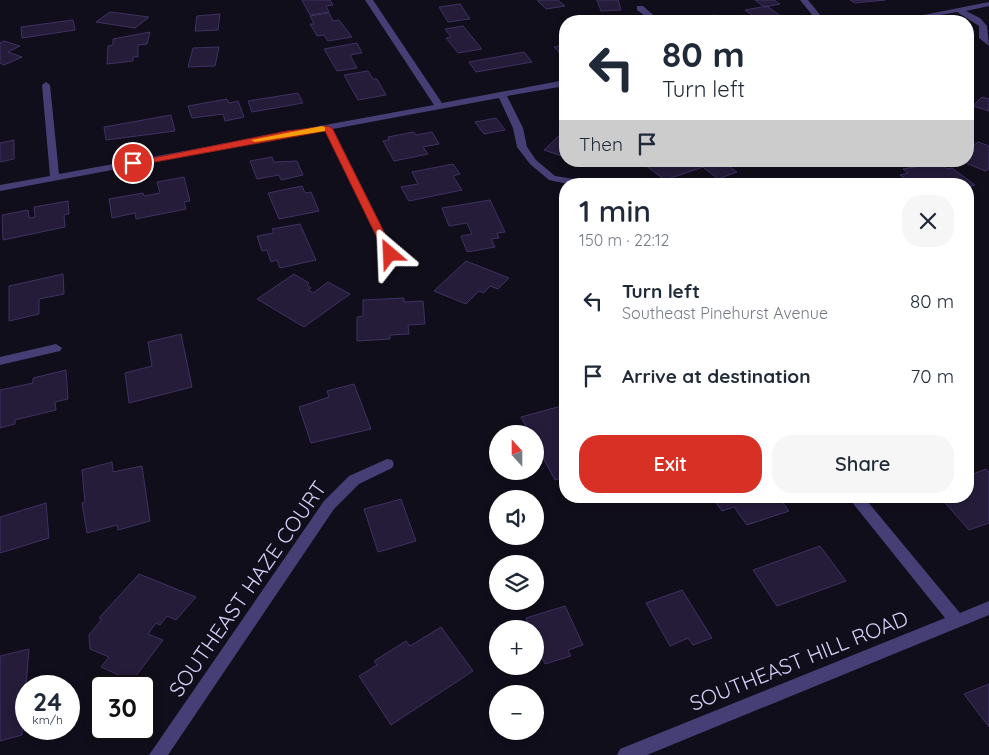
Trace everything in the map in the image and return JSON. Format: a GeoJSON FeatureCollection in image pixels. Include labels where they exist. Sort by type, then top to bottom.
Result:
{"type":"FeatureCollection","features":[{"type":"Feature","properties":{"kind":"street"},"geometry":{"type":"LineString","coordinates":[[369,0],[440,107]]}},
{"type":"Feature","properties":{"kind":"street"},"geometry":{"type":"LineString","coordinates":[[804,0],[817,15]]}},
{"type":"Feature","properties":{"kind":"street"},"geometry":{"type":"LineString","coordinates":[[931,15],[989,4]]}},
{"type":"Feature","properties":{"kind":"street"},"geometry":{"type":"LineString","coordinates":[[640,8],[649,15]]}},
{"type":"Feature","properties":{"kind":"street"},"geometry":{"type":"LineString","coordinates":[[959,10],[968,15]]}},
{"type":"Feature","properties":{"kind":"street"},"geometry":{"type":"LineString","coordinates":[[974,18],[983,26],[982,35],[984,41],[989,44]]}},
{"type":"Feature","properties":{"kind":"street"},"geometry":{"type":"LineString","coordinates":[[0,188],[559,84]]}},
{"type":"Feature","properties":{"kind":"street"},"geometry":{"type":"LineString","coordinates":[[46,85],[55,178]]}},
{"type":"Feature","properties":{"kind":"street"},"geometry":{"type":"LineString","coordinates":[[502,95],[518,128],[522,147],[533,162],[552,178],[559,179]]}},
{"type":"Feature","properties":{"kind":"street"},"geometry":{"type":"LineString","coordinates":[[328,128],[390,254]]}},
{"type":"Feature","properties":{"kind":"street"},"geometry":{"type":"LineString","coordinates":[[0,361],[56,348]]}},
{"type":"Feature","properties":{"kind":"street","name":"SOUTHEAST HAZE COURT"},"geometry":{"type":"LineString","coordinates":[[158,755],[329,505],[354,480],[387,464]]}},
{"type":"Feature","properties":{"kind":"street"},"geometry":{"type":"LineString","coordinates":[[860,503],[957,621]]}},
{"type":"Feature","properties":{"kind":"street","name":"SOUTHEAST HILL ROAD"},"geometry":{"type":"LineString","coordinates":[[626,755],[989,608]]}},
{"type":"Feature","properties":{"kind":"building"},"geometry":{"type":"Polygon","coordinates":[[[302,0],[330,0],[333,5],[326,6],[329,12],[310,15],[302,0]]]}},
{"type":"Feature","properties":{"kind":"building"},"geometry":{"type":"Polygon","coordinates":[[[537,0],[558,0],[565,6],[546,9],[537,0]]]}},
{"type":"Feature","properties":{"kind":"building"},"geometry":{"type":"Polygon","coordinates":[[[597,0],[618,0],[621,10],[601,11],[597,0]]]}},
{"type":"Feature","properties":{"kind":"building"},"geometry":{"type":"Polygon","coordinates":[[[755,0],[774,0],[780,4],[764,7],[755,0]]]}},
{"type":"Feature","properties":{"kind":"building"},"geometry":{"type":"Polygon","coordinates":[[[850,0],[885,0],[855,3],[850,0]]]}},
{"type":"Feature","properties":{"kind":"building"},"geometry":{"type":"Polygon","coordinates":[[[460,4],[470,19],[448,22],[439,7],[460,4]]]}},
{"type":"Feature","properties":{"kind":"building"},"geometry":{"type":"Polygon","coordinates":[[[767,6],[779,15],[752,15],[745,10],[767,6]]]}},
{"type":"Feature","properties":{"kind":"building"},"geometry":{"type":"Polygon","coordinates":[[[110,12],[149,17],[135,28],[96,22],[110,12]]]}},
{"type":"Feature","properties":{"kind":"building"},"geometry":{"type":"Polygon","coordinates":[[[329,13],[333,21],[339,20],[352,37],[328,41],[324,35],[317,36],[310,24],[314,24],[310,16],[329,13]]]}},
{"type":"Feature","properties":{"kind":"building"},"geometry":{"type":"Polygon","coordinates":[[[220,14],[218,30],[195,31],[197,16],[220,14]]]}},
{"type":"Feature","properties":{"kind":"building"},"geometry":{"type":"Polygon","coordinates":[[[73,20],[75,30],[22,38],[21,27],[73,20]]]}},
{"type":"Feature","properties":{"kind":"building"},"geometry":{"type":"Polygon","coordinates":[[[463,26],[482,49],[458,53],[446,38],[451,37],[445,29],[463,26]]]}},
{"type":"Feature","properties":{"kind":"building"},"geometry":{"type":"Polygon","coordinates":[[[150,32],[147,44],[138,45],[138,57],[133,57],[133,61],[107,64],[108,46],[113,45],[113,39],[150,32]]]}},
{"type":"Feature","properties":{"kind":"building"},"geometry":{"type":"Polygon","coordinates":[[[4,41],[20,46],[8,52],[22,57],[4,65],[0,63],[0,43],[4,41]]]}},
{"type":"Feature","properties":{"kind":"building"},"geometry":{"type":"Polygon","coordinates":[[[357,43],[362,53],[350,55],[357,68],[337,71],[324,49],[357,43]]]}},
{"type":"Feature","properties":{"kind":"building"},"geometry":{"type":"Polygon","coordinates":[[[219,47],[215,66],[188,67],[193,48],[219,47]]]}},
{"type":"Feature","properties":{"kind":"building"},"geometry":{"type":"Polygon","coordinates":[[[524,52],[532,62],[476,72],[469,62],[524,52]]]}},
{"type":"Feature","properties":{"kind":"building"},"geometry":{"type":"Polygon","coordinates":[[[368,71],[373,79],[377,79],[386,95],[358,100],[344,75],[368,71]]]}},
{"type":"Feature","properties":{"kind":"building"},"geometry":{"type":"Polygon","coordinates":[[[298,93],[303,103],[252,112],[248,101],[298,93]]]}},
{"type":"Feature","properties":{"kind":"building"},"geometry":{"type":"Polygon","coordinates":[[[982,97],[989,99],[989,111],[974,106],[982,97]]]}},
{"type":"Feature","properties":{"kind":"building"},"geometry":{"type":"Polygon","coordinates":[[[227,99],[229,103],[238,101],[244,117],[225,121],[223,114],[192,118],[188,106],[227,99]]]}},
{"type":"Feature","properties":{"kind":"building"},"geometry":{"type":"Polygon","coordinates":[[[171,115],[175,131],[106,140],[104,127],[171,115]]]}},
{"type":"Feature","properties":{"kind":"building"},"geometry":{"type":"Polygon","coordinates":[[[496,118],[505,130],[484,134],[475,122],[496,118]]]}},
{"type":"Feature","properties":{"kind":"building"},"geometry":{"type":"Polygon","coordinates":[[[414,132],[416,135],[432,132],[439,144],[423,147],[428,154],[394,161],[383,141],[389,140],[388,137],[414,132]]]}},
{"type":"Feature","properties":{"kind":"building"},"geometry":{"type":"Polygon","coordinates":[[[559,136],[559,155],[544,150],[559,136]]]}},
{"type":"Feature","properties":{"kind":"building"},"geometry":{"type":"Polygon","coordinates":[[[14,140],[14,159],[0,162],[0,143],[14,140]]]}},
{"type":"Feature","properties":{"kind":"building"},"geometry":{"type":"Polygon","coordinates":[[[978,142],[989,146],[989,169],[985,171],[974,166],[974,145],[978,142]]]}},
{"type":"Feature","properties":{"kind":"building"},"geometry":{"type":"Polygon","coordinates":[[[272,157],[274,162],[297,161],[303,175],[281,180],[279,175],[257,179],[250,161],[272,157]]]}},
{"type":"Feature","properties":{"kind":"building"},"geometry":{"type":"Polygon","coordinates":[[[453,164],[460,174],[453,176],[462,190],[409,201],[401,187],[418,184],[412,172],[453,164]]]}},
{"type":"Feature","properties":{"kind":"building"},"geometry":{"type":"Polygon","coordinates":[[[648,167],[703,167],[671,178],[662,178],[648,167]]]}},
{"type":"Feature","properties":{"kind":"building"},"geometry":{"type":"Polygon","coordinates":[[[703,167],[730,167],[737,172],[721,178],[717,178],[703,167]]]}},
{"type":"Feature","properties":{"kind":"building"},"geometry":{"type":"Polygon","coordinates":[[[914,167],[952,168],[966,178],[904,178],[900,175],[908,173],[903,169],[914,167]]]}},
{"type":"Feature","properties":{"kind":"building"},"geometry":{"type":"Polygon","coordinates":[[[184,177],[190,201],[184,202],[186,209],[136,219],[135,213],[112,218],[109,199],[143,193],[144,196],[160,193],[157,182],[184,177]]]}},
{"type":"Feature","properties":{"kind":"building"},"geometry":{"type":"Polygon","coordinates":[[[302,186],[305,193],[311,192],[319,211],[279,219],[268,193],[302,186]]]}},
{"type":"Feature","properties":{"kind":"building"},"geometry":{"type":"Polygon","coordinates":[[[490,200],[505,232],[497,233],[499,238],[491,239],[495,247],[467,252],[461,236],[472,234],[467,223],[449,226],[442,208],[490,200]]]}},
{"type":"Feature","properties":{"kind":"building"},"geometry":{"type":"Polygon","coordinates":[[[68,201],[69,214],[64,215],[65,227],[3,240],[2,215],[28,210],[29,218],[35,217],[34,207],[68,201]]]}},
{"type":"Feature","properties":{"kind":"building"},"geometry":{"type":"Polygon","coordinates":[[[300,224],[316,260],[280,268],[277,260],[271,262],[267,250],[262,251],[257,236],[274,233],[272,229],[300,224]]]}},
{"type":"Feature","properties":{"kind":"building"},"geometry":{"type":"Polygon","coordinates":[[[466,261],[509,278],[498,289],[490,286],[484,293],[479,291],[466,304],[434,291],[466,261]]]}},
{"type":"Feature","properties":{"kind":"building"},"geometry":{"type":"Polygon","coordinates":[[[63,274],[64,294],[39,299],[39,314],[9,321],[9,286],[63,274]]]}},
{"type":"Feature","properties":{"kind":"building"},"geometry":{"type":"Polygon","coordinates":[[[294,274],[309,283],[307,285],[311,288],[308,290],[313,293],[328,282],[350,294],[304,327],[257,299],[294,274]]]}},
{"type":"Feature","properties":{"kind":"building"},"geometry":{"type":"Polygon","coordinates":[[[404,298],[404,302],[423,301],[425,324],[408,325],[409,334],[390,335],[390,339],[357,341],[357,317],[363,316],[363,300],[404,298]]]}},
{"type":"Feature","properties":{"kind":"building"},"geometry":{"type":"Polygon","coordinates":[[[181,334],[192,387],[129,403],[125,373],[152,366],[148,342],[181,334]]]}},
{"type":"Feature","properties":{"kind":"building"},"geometry":{"type":"Polygon","coordinates":[[[66,370],[68,399],[55,402],[56,410],[15,420],[15,424],[0,428],[0,390],[33,383],[33,378],[66,370]]]}},
{"type":"Feature","properties":{"kind":"building"},"geometry":{"type":"Polygon","coordinates":[[[354,384],[371,429],[311,443],[299,407],[329,397],[327,391],[354,384]]]}},
{"type":"Feature","properties":{"kind":"building"},"geometry":{"type":"Polygon","coordinates":[[[559,407],[559,479],[555,480],[544,460],[544,425],[525,425],[521,417],[559,407]]]}},
{"type":"Feature","properties":{"kind":"building"},"geometry":{"type":"Polygon","coordinates":[[[112,462],[113,472],[142,466],[150,521],[118,530],[117,525],[87,533],[82,503],[85,502],[82,470],[112,462]]]}},
{"type":"Feature","properties":{"kind":"building"},"geometry":{"type":"Polygon","coordinates":[[[986,469],[989,472],[989,523],[969,530],[945,503],[974,503],[974,474],[986,469]]]}},
{"type":"Feature","properties":{"kind":"building"},"geometry":{"type":"Polygon","coordinates":[[[401,499],[416,541],[378,552],[364,509],[401,499]]]}},
{"type":"Feature","properties":{"kind":"building"},"geometry":{"type":"Polygon","coordinates":[[[46,503],[49,538],[0,553],[0,517],[46,503]]]}},
{"type":"Feature","properties":{"kind":"building"},"geometry":{"type":"Polygon","coordinates":[[[716,503],[783,503],[789,511],[747,525],[734,507],[722,511],[716,503]]]}},
{"type":"Feature","properties":{"kind":"building"},"geometry":{"type":"Polygon","coordinates":[[[820,546],[846,581],[777,606],[753,570],[820,546]]]}},
{"type":"Feature","properties":{"kind":"building"},"geometry":{"type":"Polygon","coordinates":[[[139,574],[196,597],[176,620],[167,616],[160,625],[156,623],[148,634],[163,640],[137,675],[119,675],[101,667],[109,657],[90,649],[89,635],[102,619],[99,618],[139,574]]]}},
{"type":"Feature","properties":{"kind":"building"},"geometry":{"type":"Polygon","coordinates":[[[682,590],[712,638],[693,645],[688,638],[670,646],[646,603],[682,590]]]}},
{"type":"Feature","properties":{"kind":"building"},"geometry":{"type":"Polygon","coordinates":[[[565,606],[583,645],[568,650],[571,656],[545,664],[544,620],[527,620],[526,618],[565,606]]]}},
{"type":"Feature","properties":{"kind":"building"},"geometry":{"type":"Polygon","coordinates":[[[441,627],[473,671],[391,725],[359,676],[377,665],[374,661],[406,641],[410,646],[441,627]]]}},
{"type":"Feature","properties":{"kind":"building"},"geometry":{"type":"Polygon","coordinates":[[[29,649],[27,675],[15,675],[15,737],[0,741],[0,656],[29,649]]]}},
{"type":"Feature","properties":{"kind":"building"},"geometry":{"type":"Polygon","coordinates":[[[989,684],[989,727],[964,694],[989,684]]]}},
{"type":"Feature","properties":{"kind":"slow traffic"},"geometry":{"type":"LineString","coordinates":[[255,140],[322,129]]}},
{"type":"Feature","properties":{"kind":"route"},"geometry":{"type":"LineString","coordinates":[[133,163],[328,128],[390,254]]}}]}
